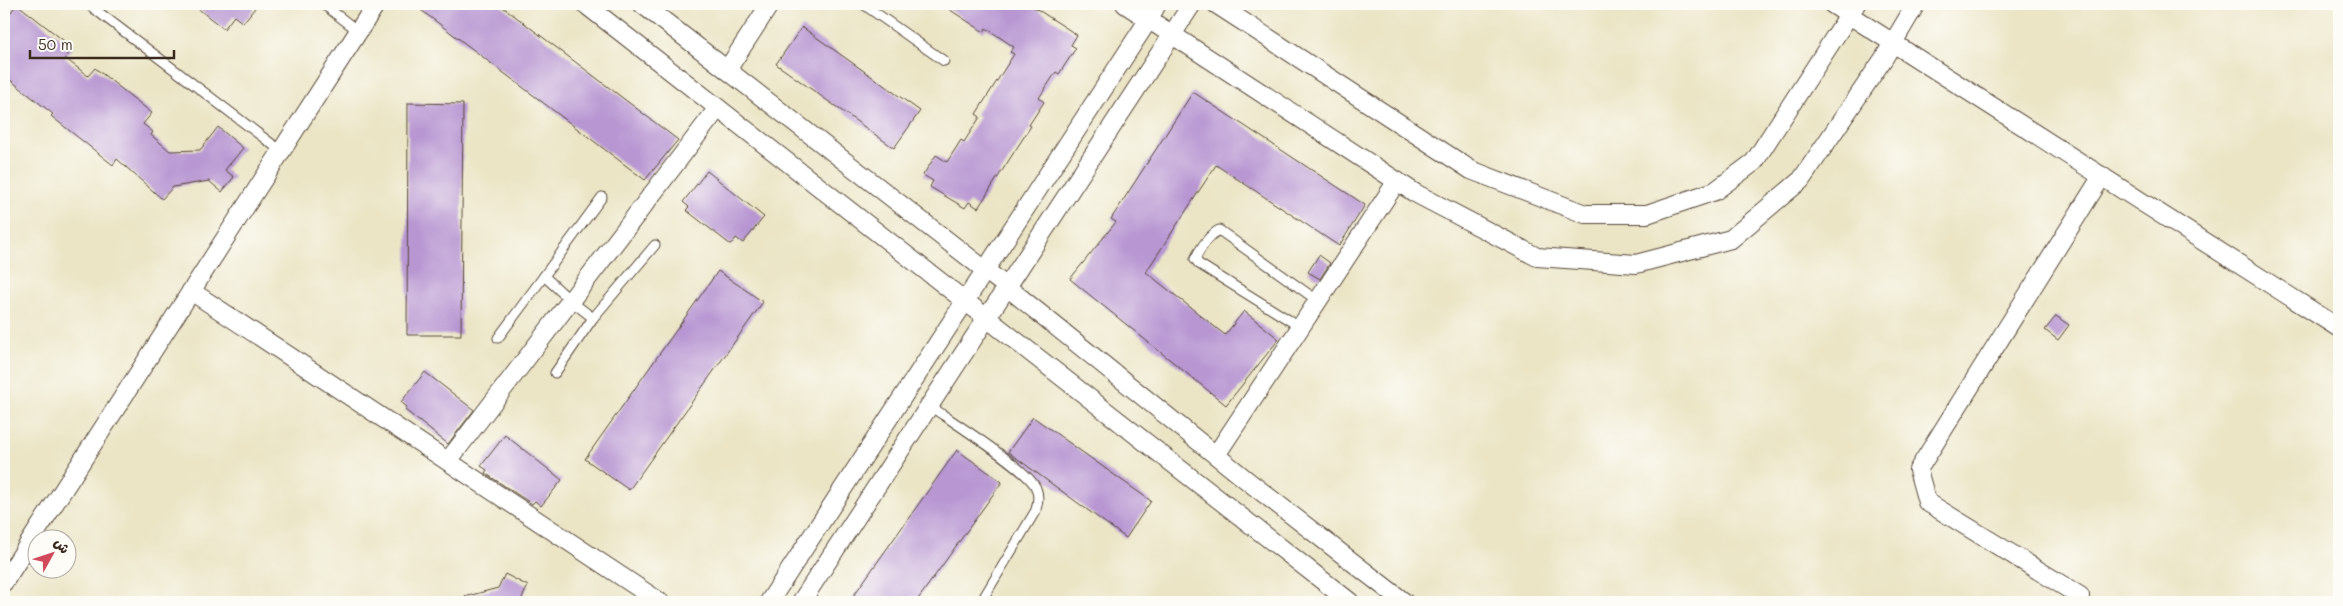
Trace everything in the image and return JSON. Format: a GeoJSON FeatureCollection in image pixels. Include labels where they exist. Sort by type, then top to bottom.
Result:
{"type":"FeatureCollection","features":[{"type":"Feature","properties":{"kind":"street"},"geometry":{"type":"LineString","coordinates":[[4,582],[376,4]]}},
{"type":"Feature","properties":{"kind":"street"},"geometry":{"type":"LineString","coordinates":[[585,4],[1350,602]]}},
{"type":"Feature","properties":{"kind":"street"},"geometry":{"type":"LineString","coordinates":[[642,4],[1007,287],[1216,455],[1404,602]]}},
{"type":"Feature","properties":{"kind":"street"},"geometry":{"type":"LineString","coordinates":[[727,70],[770,4]]}},
{"type":"Feature","properties":{"kind":"street"},"geometry":{"type":"LineString","coordinates":[[1125,4],[1153,12],[1173,35],[1415,193],[1537,257],[1636,264],[1731,239],[1801,180],[1884,58],[1916,4]]}},
{"type":"Feature","properties":{"kind":"street"},"geometry":{"type":"LineString","coordinates":[[801,602],[1192,4]]}},
{"type":"Feature","properties":{"kind":"street"},"geometry":{"type":"LineString","coordinates":[[1216,4],[1471,170],[1585,214],[1647,214],[1716,191],[1754,162],[1853,9]]}},
{"type":"Feature","properties":{"kind":"street"},"geometry":{"type":"LineString","coordinates":[[1832,4],[1853,9],[1892,42],[2339,328]]}},
{"type":"Feature","properties":{"kind":"street"},"geometry":{"type":"LineString","coordinates":[[769,602],[1153,12]]}},
{"type":"Feature","properties":{"kind":"street"},"geometry":{"type":"LineString","coordinates":[[448,461],[718,108]]}},
{"type":"Feature","properties":{"kind":"street"},"geometry":{"type":"LineString","coordinates":[[2080,596],[1927,502],[1918,470],[2102,176]]}},
{"type":"Feature","properties":{"kind":"street"},"geometry":{"type":"LineString","coordinates":[[1216,455],[1397,181]]}},
{"type":"Feature","properties":{"kind":"street"},"geometry":{"type":"LineString","coordinates":[[191,291],[660,602]]}},
{"type":"Feature","properties":{"kind":"lane"},"geometry":{"type":"LineString","coordinates":[[88,4],[281,152]]}},
{"type":"Feature","properties":{"kind":"lane"},"geometry":{"type":"LineString","coordinates":[[323,4],[358,31]]}},
{"type":"Feature","properties":{"kind":"lane"},"geometry":{"type":"LineString","coordinates":[[863,4],[944,60]]}},
{"type":"Feature","properties":{"kind":"lane"},"geometry":{"type":"LineString","coordinates":[[498,338],[602,197]]}},
{"type":"Feature","properties":{"kind":"lane"},"geometry":{"type":"LineString","coordinates":[[1300,327],[1199,264],[1195,258],[1211,234],[1219,230],[1318,301]]}},
{"type":"Feature","properties":{"kind":"lane"},"geometry":{"type":"LineString","coordinates":[[555,373],[593,318],[655,245]]}},
{"type":"Feature","properties":{"kind":"lane"},"geometry":{"type":"LineString","coordinates":[[544,276],[593,318]]}},
{"type":"Feature","properties":{"kind":"lane"},"geometry":{"type":"LineString","coordinates":[[930,406],[1010,462],[1035,486],[1039,499],[1036,510],[981,602]]}},
{"type":"Feature","properties":{"kind":"building"},"geometry":{"type":"Polygon","coordinates":[[[17,4],[73,48],[65,58],[88,76],[95,68],[152,113],[143,124],[153,132],[151,135],[170,151],[200,150],[218,127],[243,148],[225,170],[234,177],[222,192],[209,181],[173,187],[162,199],[117,159],[113,165],[51,116],[53,114],[4,75],[4,21],[17,4]]]}},
{"type":"Feature","properties":{"kind":"building"},"geometry":{"type":"Polygon","coordinates":[[[192,4],[258,4],[243,23],[234,16],[224,29],[192,4]]]}},
{"type":"Feature","properties":{"kind":"building"},"geometry":{"type":"Polygon","coordinates":[[[413,4],[499,4],[678,140],[645,180],[413,4]]]}},
{"type":"Feature","properties":{"kind":"building"},"geometry":{"type":"Polygon","coordinates":[[[941,4],[1029,4],[1077,35],[1071,45],[1076,48],[1059,74],[1056,72],[1039,98],[1044,102],[1029,125],[1031,126],[978,208],[969,202],[965,208],[930,187],[933,181],[923,175],[936,155],[947,162],[961,140],[964,142],[980,117],[976,114],[1014,54],[1010,52],[1014,47],[986,28],[984,32],[941,4]]]}},
{"type":"Feature","properties":{"kind":"building"},"geometry":{"type":"Polygon","coordinates":[[[802,27],[920,111],[894,148],[776,64],[802,27]]]}},
{"type":"Feature","properties":{"kind":"building"},"geometry":{"type":"Polygon","coordinates":[[[1193,92],[1365,205],[1339,246],[1216,165],[1146,272],[1225,335],[1244,311],[1279,339],[1226,405],[1070,279],[1116,222],[1111,219],[1193,92]]]}},
{"type":"Feature","properties":{"kind":"building"},"geometry":{"type":"Polygon","coordinates":[[[408,103],[463,104],[461,335],[407,335],[408,103]]]}},
{"type":"Feature","properties":{"kind":"building"},"geometry":{"type":"Polygon","coordinates":[[[707,171],[764,217],[743,243],[736,238],[731,245],[686,210],[689,207],[683,202],[707,171]]]}},
{"type":"Feature","properties":{"kind":"building"},"geometry":{"type":"Polygon","coordinates":[[[1319,255],[1330,263],[1320,279],[1308,272],[1319,255]]]}},
{"type":"Feature","properties":{"kind":"building"},"geometry":{"type":"Polygon","coordinates":[[[718,271],[763,302],[629,490],[585,459],[718,271]]]}},
{"type":"Feature","properties":{"kind":"building"},"geometry":{"type":"Polygon","coordinates":[[[2056,316],[2069,325],[2058,340],[2045,330],[2056,316]]]}},
{"type":"Feature","properties":{"kind":"building"},"geometry":{"type":"Polygon","coordinates":[[[425,372],[474,410],[448,444],[405,410],[407,407],[401,402],[425,372]]]}},
{"type":"Feature","properties":{"kind":"building"},"geometry":{"type":"Polygon","coordinates":[[[1033,417],[1151,501],[1126,538],[1008,452],[1033,417]]]}},
{"type":"Feature","properties":{"kind":"building"},"geometry":{"type":"Polygon","coordinates":[[[505,435],[562,480],[541,506],[535,501],[532,504],[485,473],[487,470],[481,466],[505,435]]]}},
{"type":"Feature","properties":{"kind":"building"},"geometry":{"type":"Polygon","coordinates":[[[957,450],[1002,482],[916,602],[849,602],[957,450]]]}},
{"type":"Feature","properties":{"kind":"building"},"geometry":{"type":"Polygon","coordinates":[[[505,574],[528,586],[520,602],[465,602],[464,597],[498,588],[505,574]]]}}]}
